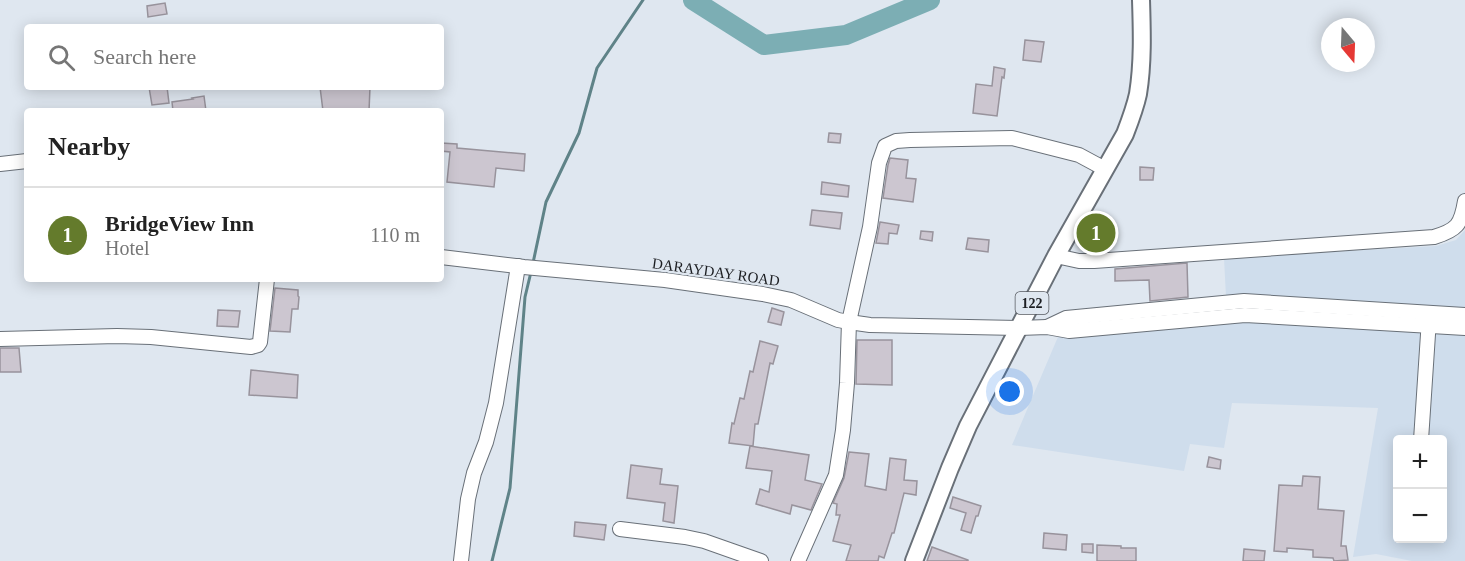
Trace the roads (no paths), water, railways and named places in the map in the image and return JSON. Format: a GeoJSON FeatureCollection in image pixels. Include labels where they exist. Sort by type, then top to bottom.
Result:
{"type":"FeatureCollection","features":[{"type":"Feature","properties":{"kind":"main road","name":"122"},"geometry":{"type":"LineString","coordinates":[[914,561],[968,426],[1056,256],[1125,134],[1138,94],[1142,45],[1142,0]]}},
{"type":"Feature","properties":{"kind":"street"},"geometry":{"type":"LineString","coordinates":[[798,561],[836,475],[847,383],[849,322],[870,227],[879,163],[885,146],[896,141],[910,140],[1012,138],[1079,155],[1105,169]]}},
{"type":"Feature","properties":{"kind":"street"},"geometry":{"type":"LineString","coordinates":[[0,164],[24,161]]}},
{"type":"Feature","properties":{"kind":"street"},"geometry":{"type":"LineString","coordinates":[[1056,256],[1079,261],[1094,261],[1434,237],[1449,232],[1458,224],[1465,201]]}},
{"type":"Feature","properties":{"kind":"street","name":"DARAYDAY ROAD"},"geometry":{"type":"LineString","coordinates":[[444,257],[665,280],[770,295],[791,300],[838,320],[870,325],[1047,327],[1070,332],[1245,315],[1429,320]]}},
{"type":"Feature","properties":{"kind":"street"},"geometry":{"type":"LineString","coordinates":[[461,561],[471,483],[486,442],[496,403],[521,267]]}},
{"type":"Feature","properties":{"kind":"street"},"geometry":{"type":"LineString","coordinates":[[0,339],[117,336],[251,347],[260,342],[267,282]]}},
{"type":"Feature","properties":{"kind":"street"},"geometry":{"type":"LineString","coordinates":[[1429,320],[1465,315]]}},
{"type":"Feature","properties":{"kind":"street"},"geometry":{"type":"LineString","coordinates":[[1429,320],[1465,328]]}},
{"type":"Feature","properties":{"kind":"street"},"geometry":{"type":"LineString","coordinates":[[1421,435],[1429,320]]}},
{"type":"Feature","properties":{"kind":"street"},"geometry":{"type":"LineString","coordinates":[[620,530],[704,541],[761,561]]}},
{"type":"Feature","properties":{"kind":"waterway"},"geometry":{"type":"LineString","coordinates":[[533,263],[546,202],[579,133],[597,68],[643,0]]}},
{"type":"Feature","properties":{"kind":"waterway"},"geometry":{"type":"LineString","coordinates":[[693,0],[764,45],[846,35],[930,0]]}},
{"type":"Feature","properties":{"kind":"waterway"},"geometry":{"type":"LineString","coordinates":[[492,561],[510,488],[525,297],[531,272]]}},
{"type":"Feature","properties":{"kind":"place","name":"BridgeView Inn"},"geometry":{"type":"Point","coordinates":[1096,233]}}]}
